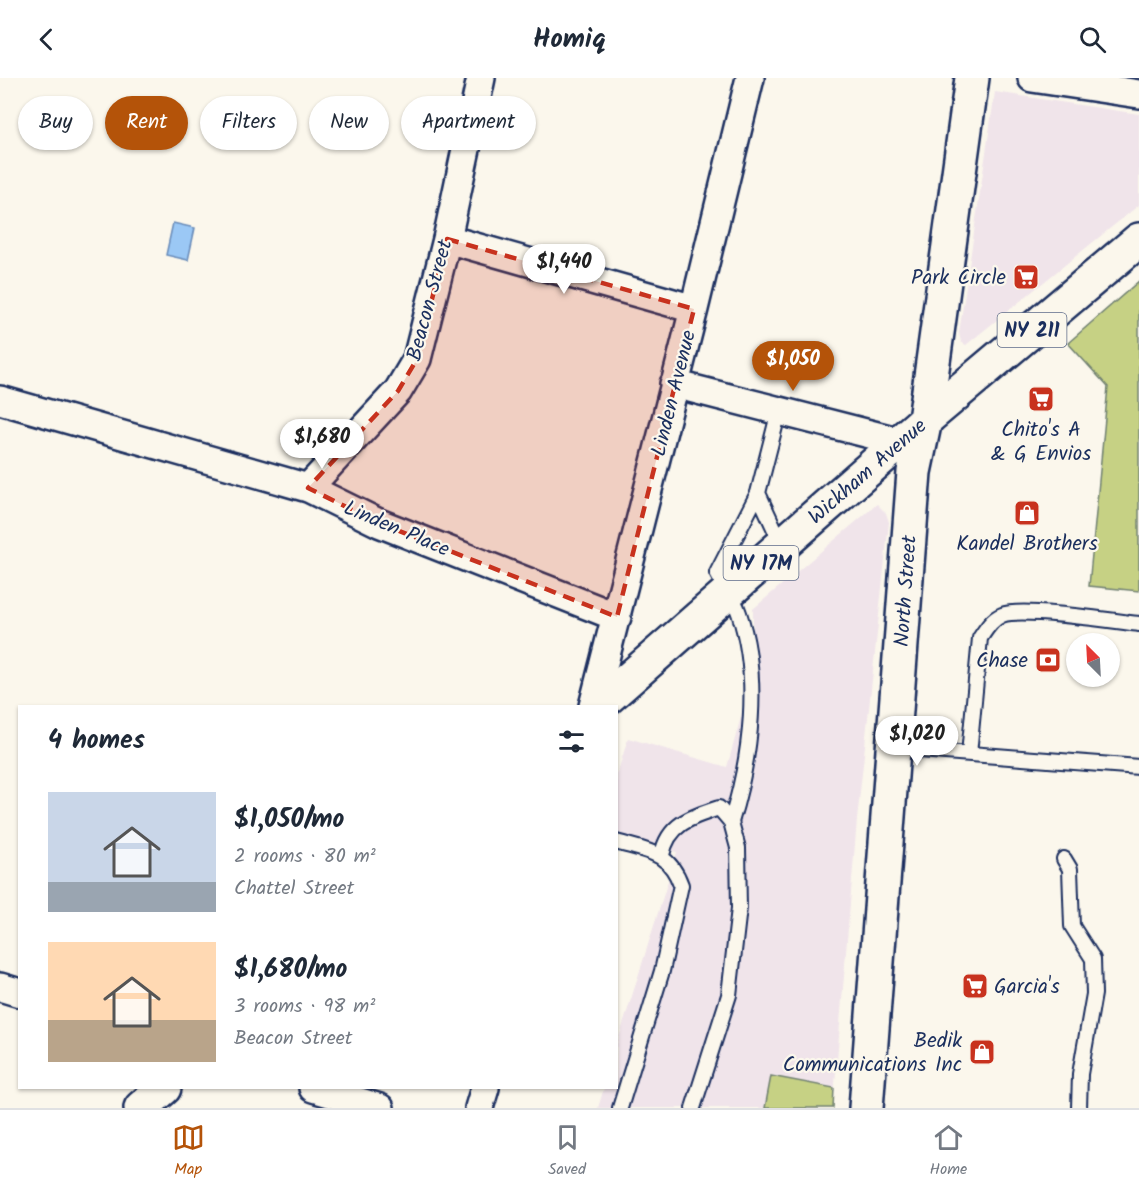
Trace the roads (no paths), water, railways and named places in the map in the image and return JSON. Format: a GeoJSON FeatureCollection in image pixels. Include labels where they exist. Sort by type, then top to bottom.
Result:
{"type":"FeatureCollection","features":[{"type":"Feature","properties":{"kind":"main road","name":"North Street"},"geometry":{"type":"LineString","coordinates":[[866,1108],[914,472],[913,431],[972,78]]}},
{"type":"Feature","properties":{"kind":"main road","name":"Wickham Avenue"},"geometry":{"type":"LineString","coordinates":[[599,705],[913,431],[1139,240]]}},
{"type":"Feature","properties":{"kind":"main road"},"geometry":{"type":"LineString","coordinates":[[141,1108],[163,1089]]}},
{"type":"Feature","properties":{"kind":"street","name":"Beacon Street"},"geometry":{"type":"LineString","coordinates":[[308,488],[398,391],[417,359],[447,238],[482,78]]}},
{"type":"Feature","properties":{"kind":"street","name":"Linden Avenue"},"geometry":{"type":"LineString","coordinates":[[593,705],[750,78]]}},
{"type":"Feature","properties":{"kind":"street"},"geometry":{"type":"LineString","coordinates":[[1032,78],[1139,94]]}},
{"type":"Feature","properties":{"kind":"street"},"geometry":{"type":"LineString","coordinates":[[447,238],[694,309]]}},
{"type":"Feature","properties":{"kind":"street"},"geometry":{"type":"LineString","coordinates":[[675,384],[779,411],[913,431]]}},
{"type":"Feature","properties":{"kind":"street","name":"Linden Place"},"geometry":{"type":"LineString","coordinates":[[0,400],[308,488],[380,523],[617,617]]}},
{"type":"Feature","properties":{"kind":"street"},"geometry":{"type":"LineString","coordinates":[[0,987],[18,992]]}},
{"type":"Feature","properties":{"kind":"street"},"geometry":{"type":"LineString","coordinates":[[316,1089],[380,1108]]}},
{"type":"Feature","properties":{"kind":"street"},"geometry":{"type":"LineString","coordinates":[[479,1108],[485,1089]]}},
{"type":"Feature","properties":{"kind":"lane"},"geometry":{"type":"LineString","coordinates":[[731,822],[744,782],[750,688],[749,656],[740,613],[730,591],[717,573],[758,493],[779,411]]}},
{"type":"Feature","properties":{"kind":"lane"},"geometry":{"type":"LineString","coordinates":[[758,493],[782,545]]}},
{"type":"Feature","properties":{"kind":"lane"},"geometry":{"type":"LineString","coordinates":[[969,754],[980,638],[989,625],[1004,614],[1036,613],[1139,624]]}},
{"type":"Feature","properties":{"kind":"lane"},"geometry":{"type":"LineString","coordinates":[[894,748],[1139,767]]}},
{"type":"Feature","properties":{"kind":"lane"},"geometry":{"type":"LineString","coordinates":[[662,855],[665,840],[688,818],[719,808],[731,822],[738,848],[739,908],[729,995],[693,1108]]}},
{"type":"Feature","properties":{"kind":"lane"},"geometry":{"type":"LineString","coordinates":[[618,843],[662,855],[677,873],[681,885],[662,970],[620,1108]]}},
{"type":"Feature","properties":{"kind":"lane"},"geometry":{"type":"LineString","coordinates":[[1064,859],[1070,869],[1072,926],[1077,938],[1093,959],[1094,994],[1080,1074],[1079,1108]]}},
{"type":"Feature","properties":{"kind":"water"},"geometry":{"type":"Polygon","coordinates":[[[173,223],[195,228],[188,260],[166,255],[173,223]]]}},
{"type":"Feature","properties":{"kind":"place","name":"Park Circle"},"geometry":{"type":"Point","coordinates":[1026,277]}},
{"type":"Feature","properties":{"kind":"place","name":"Chito's A & G Envios"},"geometry":{"type":"Point","coordinates":[1041,399]}},
{"type":"Feature","properties":{"kind":"place","name":"Kandel Brothers"},"geometry":{"type":"Point","coordinates":[1027,513]}},
{"type":"Feature","properties":{"kind":"place","name":"Chase"},"geometry":{"type":"Point","coordinates":[1048,660]}},
{"type":"Feature","properties":{"kind":"place","name":"Garcia's"},"geometry":{"type":"Point","coordinates":[975,986]}},
{"type":"Feature","properties":{"kind":"place","name":"Bedik Communications Inc"},"geometry":{"type":"Point","coordinates":[982,1052]}}]}
